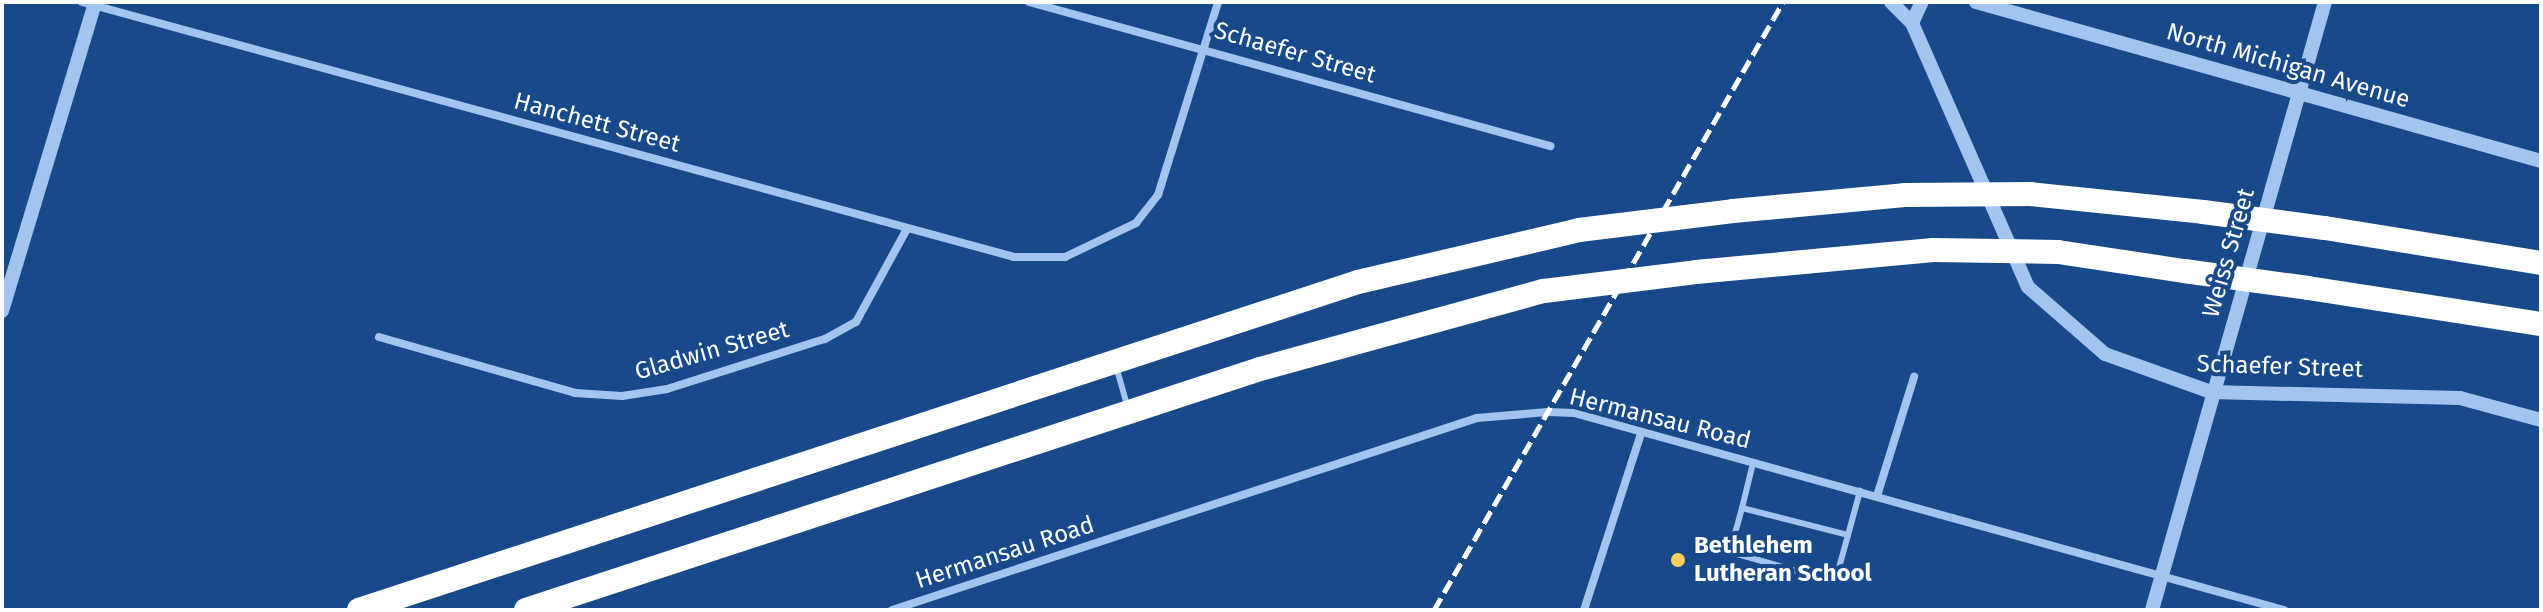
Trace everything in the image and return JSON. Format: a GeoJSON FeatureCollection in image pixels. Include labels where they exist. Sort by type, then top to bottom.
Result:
{"type":"FeatureCollection","features":[{"type":"Feature","properties":{"kind":"highway"},"geometry":{"type":"LineString","coordinates":[[359,610],[1114,359],[1358,282],[1579,230],[1733,211],[1904,195],[2030,194],[2325,228],[2541,263]]}},
{"type":"Feature","properties":{"kind":"highway"},"geometry":{"type":"LineString","coordinates":[[526,610],[1129,412],[1471,307],[1544,291],[1696,272],[1933,250],[2058,252],[2541,324]]}},
{"type":"Feature","properties":{"kind":"highway"},"geometry":{"type":"LineString","coordinates":[[2470,252],[2541,251]]}},
{"type":"Feature","properties":{"kind":"street","name":"Schaefer Street"},"geometry":{"type":"LineString","coordinates":[[1029,2],[1550,146]]}},
{"type":"Feature","properties":{"kind":"street","name":"Hanchett Street"},"geometry":{"type":"LineString","coordinates":[[91,3],[1014,257],[1065,257],[1102,244],[1136,223],[1158,195],[1218,2]]}},
{"type":"Feature","properties":{"kind":"street","name":"Schaefer Street"},"geometry":{"type":"LineString","coordinates":[[1891,2],[1912,23],[2028,287],[2105,354],[2211,392],[2460,398],[2541,420]]}},
{"type":"Feature","properties":{"kind":"street"},"geometry":{"type":"LineString","coordinates":[[1912,23],[1922,2]]}},
{"type":"Feature","properties":{"kind":"street","name":"North Michigan Avenue"},"geometry":{"type":"LineString","coordinates":[[1976,2],[2541,161]]}},
{"type":"Feature","properties":{"kind":"street","name":"Weiss Street"},"geometry":{"type":"LineString","coordinates":[[2152,610],[2211,392],[2325,2]]}},
{"type":"Feature","properties":{"kind":"street"},"geometry":{"type":"LineString","coordinates":[[2,311],[91,3]]}},
{"type":"Feature","properties":{"kind":"street","name":"Gladwin Street"},"geometry":{"type":"LineString","coordinates":[[379,337],[575,393],[622,396],[667,389],[846,328],[873,297],[907,229]]}},
{"type":"Feature","properties":{"kind":"street"},"geometry":{"type":"LineString","coordinates":[[1877,496],[1914,377]]}},
{"type":"Feature","properties":{"kind":"street","name":"Hermansau Road"},"geometry":{"type":"LineString","coordinates":[[892,610],[1477,418],[1574,413],[2284,610]]}},
{"type":"Feature","properties":{"kind":"street"},"geometry":{"type":"LineString","coordinates":[[1584,610],[1641,433]]}},
{"type":"Feature","properties":{"kind":"lane"},"geometry":{"type":"LineString","coordinates":[[1114,359],[1129,412]]}},
{"type":"Feature","properties":{"kind":"lane"},"geometry":{"type":"LineString","coordinates":[[1753,463],[1730,552],[1835,582],[1860,491]]}},
{"type":"Feature","properties":{"kind":"lane"},"geometry":{"type":"LineString","coordinates":[[1742,508],[1848,535]]}},
{"type":"Feature","properties":{"kind":"railway"},"geometry":{"type":"LineString","coordinates":[[1434,610],[1783,2]]}},
{"type":"Feature","properties":{"kind":"place","name":"Bethlehem Lutheran School"},"geometry":{"type":"Point","coordinates":[1678,560]}}]}
